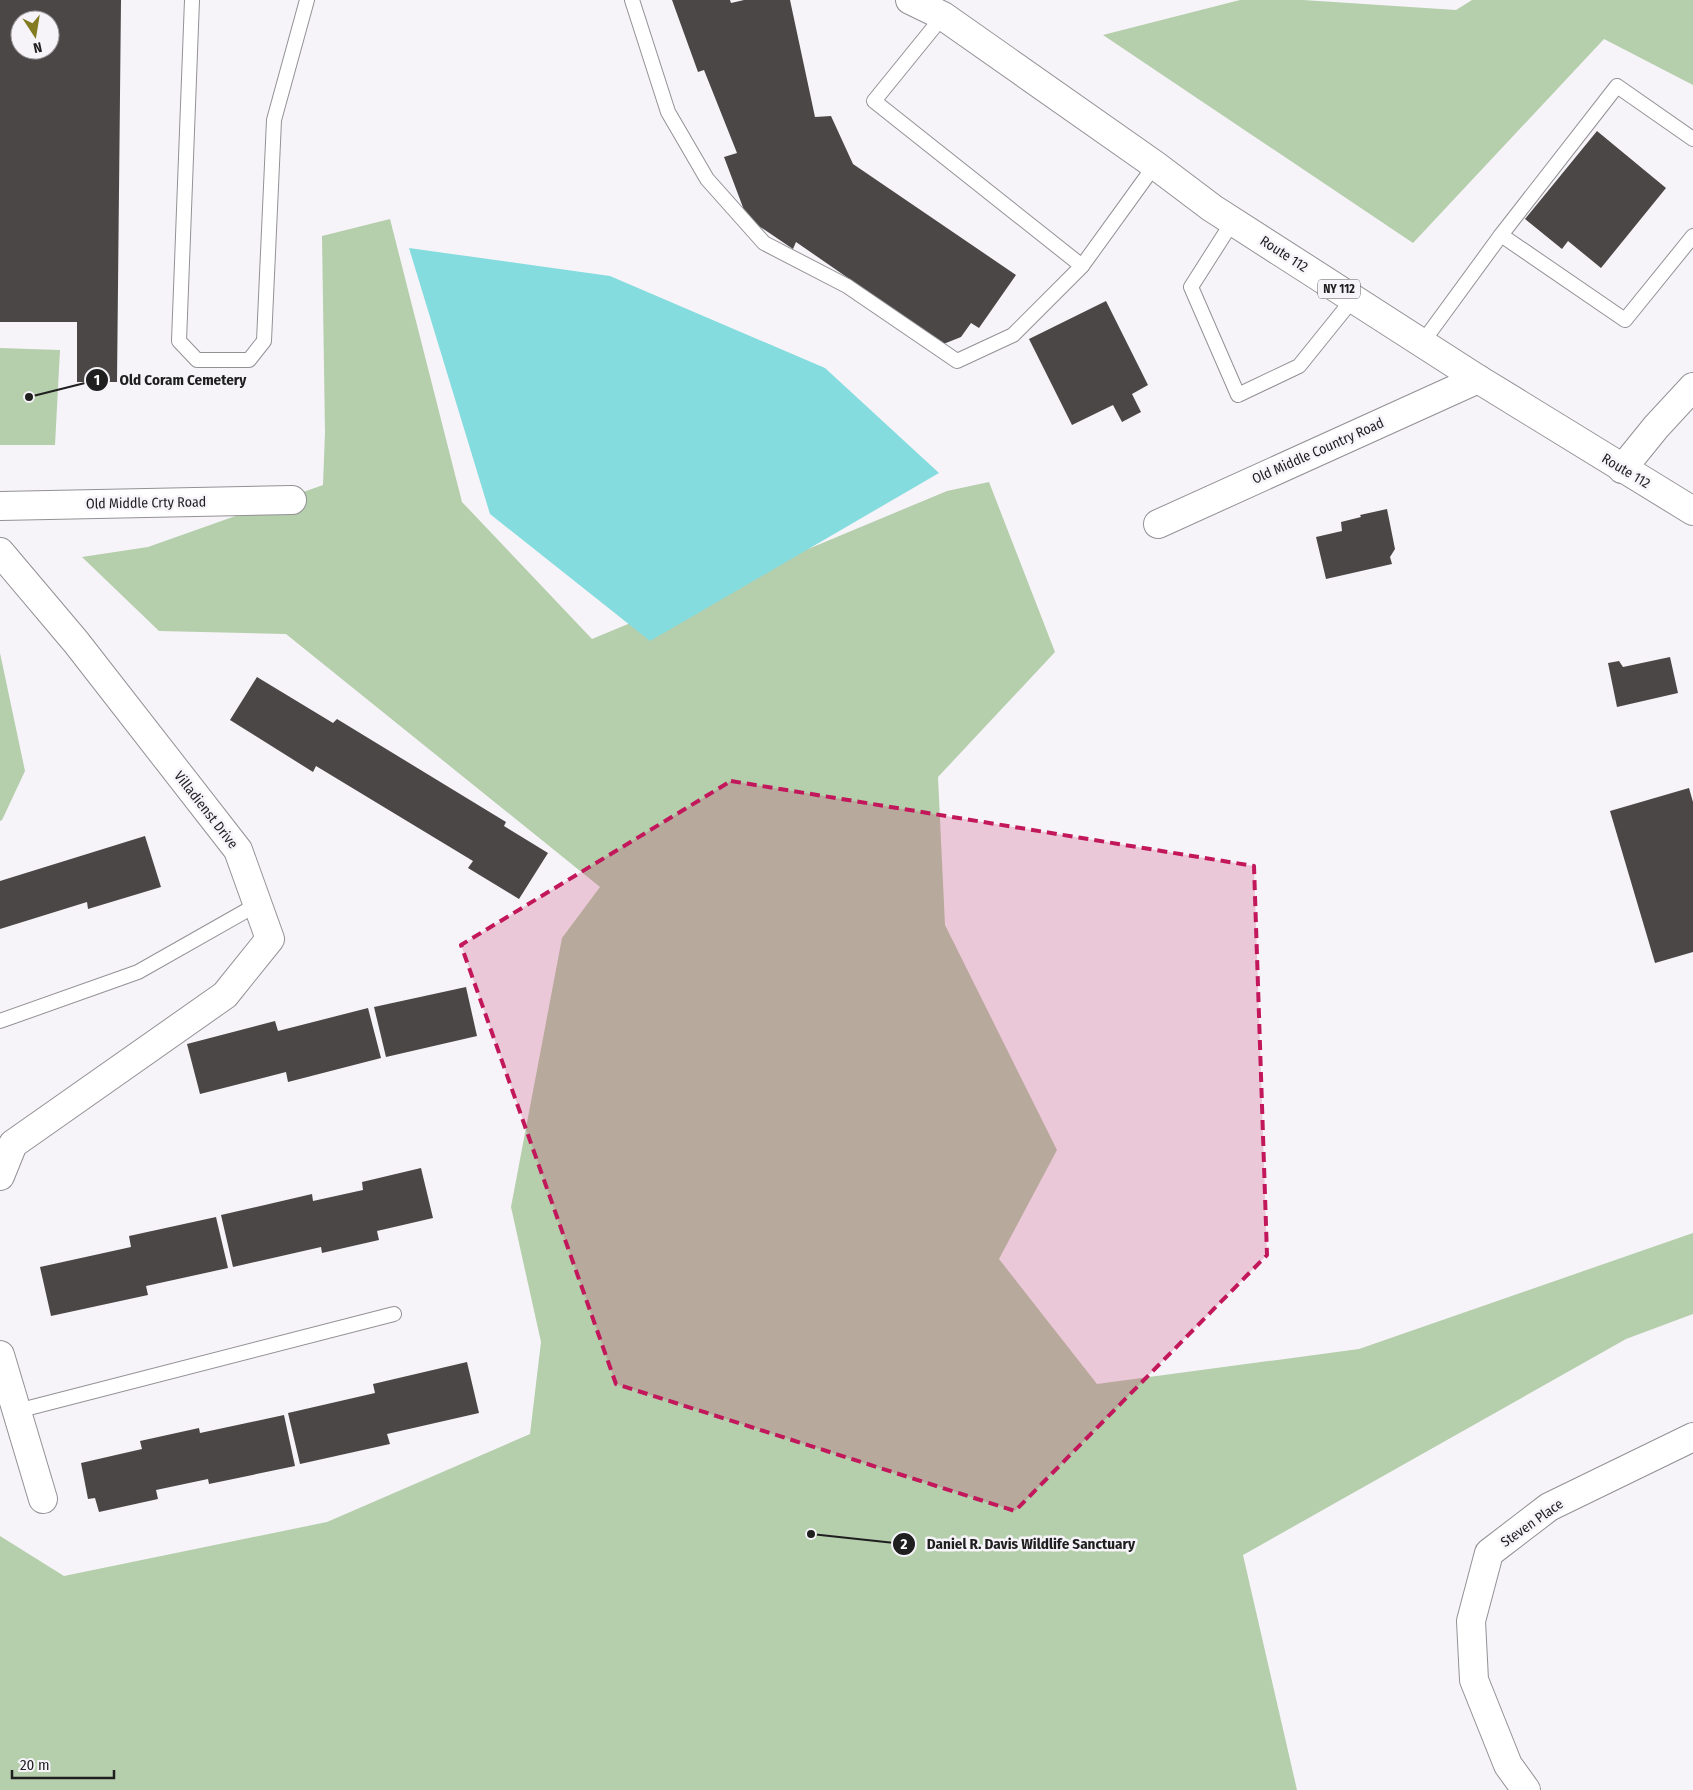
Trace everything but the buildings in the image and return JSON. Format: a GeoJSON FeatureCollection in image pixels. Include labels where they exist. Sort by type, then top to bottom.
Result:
{"type":"FeatureCollection","features":[{"type":"Feature","properties":{"kind":"street","name":"Route 112"},"geometry":{"type":"LineString","coordinates":[[910,0],[948,8],[1212,208],[1478,379],[1693,511]]}},
{"type":"Feature","properties":{"kind":"street","name":"Old Middle Country Road"},"geometry":{"type":"LineString","coordinates":[[1158,524],[1478,379]]}},
{"type":"Feature","properties":{"kind":"street"},"geometry":{"type":"LineString","coordinates":[[1622,469],[1656,427],[1693,387]]}},
{"type":"Feature","properties":{"kind":"street","name":"Old Middle Crty Road"},"geometry":{"type":"LineString","coordinates":[[0,506],[292,500]]}},
{"type":"Feature","properties":{"kind":"street","name":"Villadienst Drive"},"geometry":{"type":"LineString","coordinates":[[0,552],[76,642],[238,850],[270,938],[225,995],[13,1144],[0,1176]]}},
{"type":"Feature","properties":{"kind":"street"},"geometry":{"type":"LineString","coordinates":[[0,1355],[44,1499]]}},
{"type":"Feature","properties":{"kind":"street","name":"Steven Place"},"geometry":{"type":"LineString","coordinates":[[1526,1790],[1508,1764],[1474,1680],[1471,1621],[1490,1553],[1549,1507],[1693,1437]]}},
{"type":"Feature","properties":{"kind":"lane"},"geometry":{"type":"LineString","coordinates":[[192,0],[180,341],[197,360],[249,360],[264,341],[274,120],[307,0]]}},
{"type":"Feature","properties":{"kind":"lane"},"geometry":{"type":"LineString","coordinates":[[632,0],[668,112],[707,179],[764,244],[847,286],[957,361],[1014,335],[1082,266],[1155,166]]}},
{"type":"Feature","properties":{"kind":"lane"},"geometry":{"type":"LineString","coordinates":[[948,8],[874,101],[1082,266]]}},
{"type":"Feature","properties":{"kind":"lane"},"geometry":{"type":"LineString","coordinates":[[1422,343],[1501,235],[1617,86],[1693,139]]}},
{"type":"Feature","properties":{"kind":"lane"},"geometry":{"type":"LineString","coordinates":[[1232,221],[1191,287],[1238,395],[1299,366],[1353,299]]}},
{"type":"Feature","properties":{"kind":"lane"},"geometry":{"type":"LineString","coordinates":[[1501,235],[1625,320],[1693,236]]}},
{"type":"Feature","properties":{"kind":"lane"},"geometry":{"type":"LineString","coordinates":[[0,1021],[138,972],[258,904]]}},
{"type":"Feature","properties":{"kind":"lane"},"geometry":{"type":"LineString","coordinates":[[17,1410],[394,1314]]}},
{"type":"Feature","properties":{"kind":"highlighted area"},"geometry":{"type":"Polygon","coordinates":[[[731,781],[1254,866],[1267,1255],[1015,1511],[616,1384],[461,945],[731,781]]]}},
{"type":"Feature","properties":{"kind":"green space"},"geometry":{"type":"Polygon","coordinates":[[[1240,0],[1303,0],[1456,10],[1472,0],[1693,0],[1693,85],[1604,39],[1413,243],[1103,35],[1240,0]]]}},
{"type":"Feature","properties":{"kind":"green space"},"geometry":{"type":"Polygon","coordinates":[[[390,219],[462,502],[592,639],[947,491],[989,482],[1055,652],[938,777],[945,925],[1057,1150],[999,1259],[1097,1384],[1359,1349],[1693,1233],[1693,1314],[1626,1339],[1243,1555],[1297,1790],[0,1790],[0,1536],[64,1576],[327,1522],[530,1434],[541,1342],[511,1207],[562,938],[600,887],[286,634],[159,631],[82,557],[148,547],[323,485],[325,432],[322,236],[390,219]]]}},
{"type":"Feature","properties":{"kind":"green space"},"geometry":{"type":"Polygon","coordinates":[[[0,348],[60,350],[55,445],[0,445],[0,348]]]}},
{"type":"Feature","properties":{"kind":"green space"},"geometry":{"type":"Polygon","coordinates":[[[0,653],[25,771],[0,821],[0,653]]]}},
{"type":"Feature","properties":{"kind":"water"},"geometry":{"type":"Polygon","coordinates":[[[409,248],[610,276],[825,368],[939,473],[650,641],[490,514],[409,248]]]}},
{"type":"Feature","properties":{"kind":"place","name":"Old Coram Cemetery"},"geometry":{"type":"Point","coordinates":[29,397]}},
{"type":"Feature","properties":{"kind":"place","name":"Daniel R. Davis Wildlife Sanctuary"},"geometry":{"type":"Point","coordinates":[811,1534]}}]}
